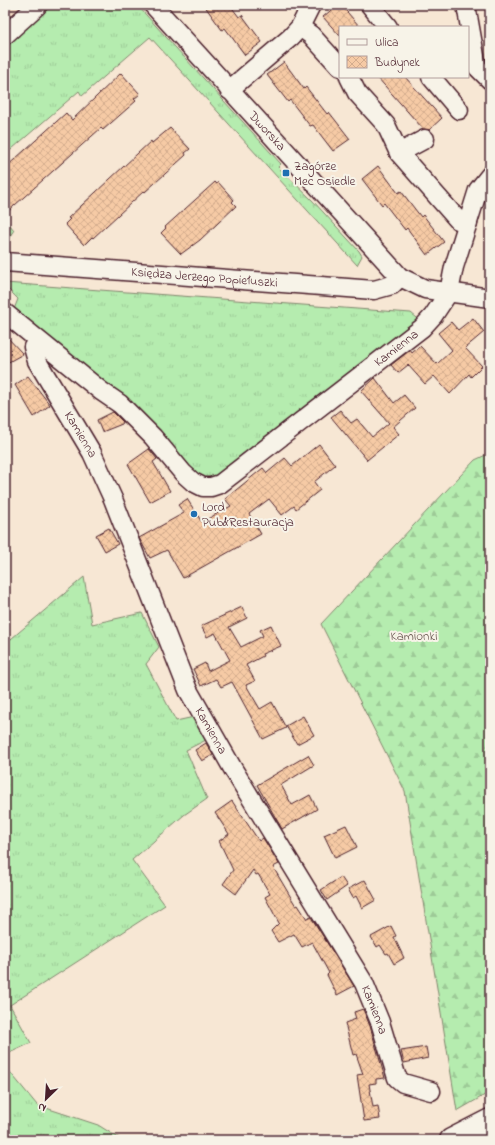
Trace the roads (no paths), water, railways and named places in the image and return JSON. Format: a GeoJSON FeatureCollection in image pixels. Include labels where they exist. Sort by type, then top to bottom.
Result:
{"type":"FeatureCollection","features":[{"type":"Feature","properties":{"kind":"main road"},"geometry":{"type":"LineString","coordinates":[[451,1140],[490,1120]]}},
{"type":"Feature","properties":{"kind":"main road"},"geometry":{"type":"LineString","coordinates":[[470,1140],[490,1135]]}},
{"type":"Feature","properties":{"kind":"street"},"geometry":{"type":"LineString","coordinates":[[5,35],[38,5]]}},
{"type":"Feature","properties":{"kind":"street","name":"Dworska"},"geometry":{"type":"LineString","coordinates":[[153,5],[400,277],[425,289],[490,298]]}},
{"type":"Feature","properties":{"kind":"street"},"geometry":{"type":"LineString","coordinates":[[229,90],[291,37],[300,27],[311,5]]}},
{"type":"Feature","properties":{"kind":"street"},"geometry":{"type":"LineString","coordinates":[[370,5],[387,26]]}},
{"type":"Feature","properties":{"kind":"street"},"geometry":{"type":"LineString","coordinates":[[466,5],[477,67],[490,80]]}},
{"type":"Feature","properties":{"kind":"street"},"geometry":{"type":"LineString","coordinates":[[300,27],[311,35],[339,66]]}},
{"type":"Feature","properties":{"kind":"street"},"geometry":{"type":"LineString","coordinates":[[350,78],[357,93],[386,125],[399,153],[458,220],[468,224]]}},
{"type":"Feature","properties":{"kind":"street"},"geometry":{"type":"LineString","coordinates":[[432,78],[459,110]]}},
{"type":"Feature","properties":{"kind":"street"},"geometry":{"type":"LineString","coordinates":[[399,153],[425,139]]}},
{"type":"Feature","properties":{"kind":"street"},"geometry":{"type":"LineString","coordinates":[[449,292],[454,267],[478,190],[490,175]]}},
{"type":"Feature","properties":{"kind":"street","name":"Księdza Jerzego Popiełuszki"},"geometry":{"type":"LineString","coordinates":[[5,262],[374,290],[392,285],[400,277]]}},
{"type":"Feature","properties":{"kind":"street","name":"Kamienna"},"geometry":{"type":"LineString","coordinates":[[5,313],[101,392],[120,404],[152,436],[183,473],[193,482],[211,487],[220,484],[232,476],[422,328],[433,316],[449,292]]}},
{"type":"Feature","properties":{"kind":"street","name":"Kamienna"},"geometry":{"type":"LineString","coordinates":[[38,341],[33,347],[37,362],[92,453],[110,492],[188,690],[233,769],[360,976],[375,1008],[397,1078],[403,1083],[431,1091]]}},
{"type":"Feature","properties":{"kind":"place","name":"Zagórze Mec Osiedle"},"geometry":{"type":"Point","coordinates":[286,173]}},
{"type":"Feature","properties":{"kind":"place","name":"Lord Pub&Restauracja"},"geometry":{"type":"Point","coordinates":[194,514]}},
{"type":"Feature","properties":{"kind":"park label","name":"Kamionki"},"geometry":{"type":"Point","coordinates":[414,636]}}]}
